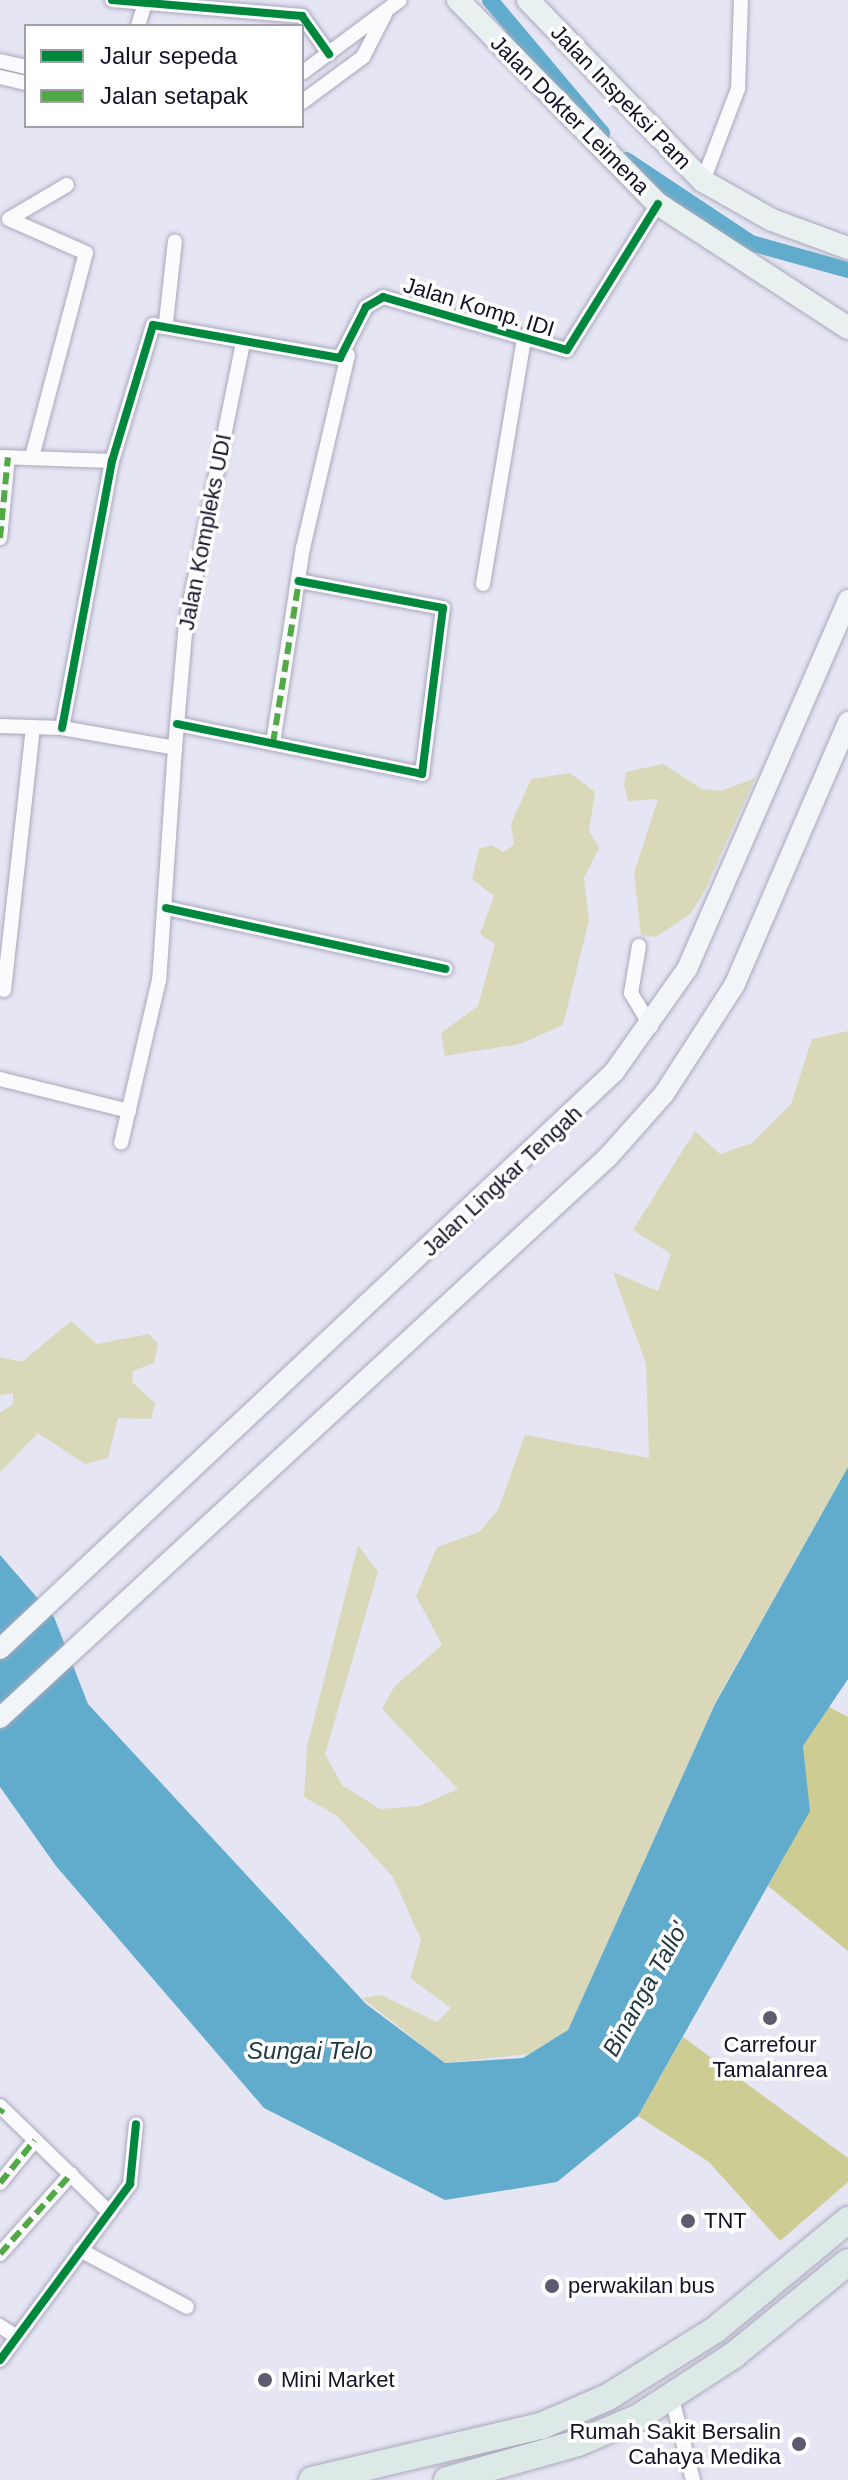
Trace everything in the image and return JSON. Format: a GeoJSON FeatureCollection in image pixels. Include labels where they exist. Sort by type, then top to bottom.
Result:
{"type":"FeatureCollection","features":[{"type":"Feature","properties":{"kind":"highway"},"geometry":{"type":"LineString","coordinates":[[312,2480],[541,2426],[608,2397],[715,2330],[839,2228],[848,2260],[672,2399],[578,2443],[447,2480]]}},
{"type":"Feature","properties":{"kind":"main road","name":"Jalan Dokter Leimena"},"geometry":{"type":"LineString","coordinates":[[458,0],[658,204],[848,328]]}},
{"type":"Feature","properties":{"kind":"main road","name":"Jalan Inspeksi Pam"},"geometry":{"type":"LineString","coordinates":[[528,0],[703,181],[772,220],[848,248]]}},
{"type":"Feature","properties":{"kind":"main road","name":"Jalan Lingkar Tengah"},"geometry":{"type":"LineString","coordinates":[[0,1649],[564,1126],[651,1026],[687,969],[738,862],[848,600]]}},
{"type":"Feature","properties":{"kind":"main road"},"geometry":{"type":"LineString","coordinates":[[0,1718],[608,1157],[664,1094],[734,986],[848,722]]}},
{"type":"Feature","properties":{"kind":"street"},"geometry":{"type":"LineString","coordinates":[[114,0],[144,6],[205,5],[302,16],[329,54]]}},
{"type":"Feature","properties":{"kind":"street"},"geometry":{"type":"LineString","coordinates":[[304,72],[400,0]]}},
{"type":"Feature","properties":{"kind":"street"},"geometry":{"type":"LineString","coordinates":[[703,181],[738,89],[741,0]]}},
{"type":"Feature","properties":{"kind":"street"},"geometry":{"type":"LineString","coordinates":[[139,24],[144,6]]}},
{"type":"Feature","properties":{"kind":"street"},"geometry":{"type":"LineString","coordinates":[[304,101],[363,57],[385,14]]}},
{"type":"Feature","properties":{"kind":"street"},"geometry":{"type":"LineString","coordinates":[[0,61],[24,67]]}},
{"type":"Feature","properties":{"kind":"street"},"geometry":{"type":"LineString","coordinates":[[0,77],[24,83]]}},
{"type":"Feature","properties":{"kind":"street"},"geometry":{"type":"LineString","coordinates":[[32,457],[86,253],[9,218],[67,185]]}},
{"type":"Feature","properties":{"kind":"street","name":"Jalan Komp. IDI"},"geometry":{"type":"LineString","coordinates":[[273,743],[299,581],[348,355],[366,307],[383,297],[524,340],[573,346],[658,204]]}},
{"type":"Feature","properties":{"kind":"street"},"geometry":{"type":"LineString","coordinates":[[166,322],[175,241]]}},
{"type":"Feature","properties":{"kind":"street"},"geometry":{"type":"LineString","coordinates":[[62,728],[112,461],[144,340],[153,325],[166,322],[327,359],[348,355]]}},
{"type":"Feature","properties":{"kind":"street"},"geometry":{"type":"LineString","coordinates":[[483,584],[524,340]]}},
{"type":"Feature","properties":{"kind":"street","name":"Jalan Kompleks UDI"},"geometry":{"type":"LineString","coordinates":[[121,1143],[159,980],[186,623],[243,342]]}},
{"type":"Feature","properties":{"kind":"street"},"geometry":{"type":"LineString","coordinates":[[0,538],[4,457],[112,461]]}},
{"type":"Feature","properties":{"kind":"street"},"geometry":{"type":"LineString","coordinates":[[177,724],[273,743],[400,775],[426,768],[443,608],[299,581]]}},
{"type":"Feature","properties":{"kind":"street"},"geometry":{"type":"LineString","coordinates":[[0,726],[62,728],[175,748]]}},
{"type":"Feature","properties":{"kind":"street"},"geometry":{"type":"LineString","coordinates":[[4,990],[33,728]]}},
{"type":"Feature","properties":{"kind":"street"},"geometry":{"type":"LineString","coordinates":[[166,908],[445,969]]}},
{"type":"Feature","properties":{"kind":"street"},"geometry":{"type":"LineString","coordinates":[[639,946],[631,993],[651,1026]]}},
{"type":"Feature","properties":{"kind":"street"},"geometry":{"type":"LineString","coordinates":[[0,1079],[129,1111]]}},
{"type":"Feature","properties":{"kind":"street"},"geometry":{"type":"LineString","coordinates":[[1,2109],[110,2213]]}},
{"type":"Feature","properties":{"kind":"street"},"geometry":{"type":"LineString","coordinates":[[0,2360],[14,2335],[110,2213],[133,2178],[136,2124]]}},
{"type":"Feature","properties":{"kind":"street"},"geometry":{"type":"LineString","coordinates":[[0,2183],[35,2140]]}},
{"type":"Feature","properties":{"kind":"street"},"geometry":{"type":"LineString","coordinates":[[0,2254],[71,2174]]}},
{"type":"Feature","properties":{"kind":"street"},"geometry":{"type":"LineString","coordinates":[[80,2250],[187,2307]]}},
{"type":"Feature","properties":{"kind":"street"},"geometry":{"type":"LineString","coordinates":[[0,2326],[14,2335]]}},
{"type":"Feature","properties":{"kind":"street"},"geometry":{"type":"LineString","coordinates":[[672,2399],[693,2480]]}},
{"type":"Feature","properties":{"kind":"green space"},"geometry":{"type":"Polygon","coordinates":[[[663,764],[702,789],[721,791],[755,778],[704,892],[690,914],[656,937],[641,935],[634,873],[658,799],[628,801],[624,785],[626,772],[663,764]]]}},
{"type":"Feature","properties":{"kind":"green space"},"geometry":{"type":"Polygon","coordinates":[[[570,773],[595,792],[589,831],[599,848],[584,878],[589,920],[563,1025],[520,1044],[445,1056],[441,1033],[478,1006],[495,944],[480,934],[494,896],[472,879],[479,849],[492,845],[503,852],[514,845],[511,824],[531,779],[570,773]]]}},
{"type":"Feature","properties":{"kind":"green space"},"geometry":{"type":"Polygon","coordinates":[[[848,1031],[848,1467],[717,1699],[568,2030],[530,2054],[445,2063],[362,1998],[381,1995],[437,2022],[451,2008],[410,1978],[421,1940],[393,1877],[336,1815],[304,1797],[307,1747],[358,1545],[378,1572],[325,1754],[342,1785],[380,1809],[419,1806],[458,1789],[382,1709],[394,1687],[442,1645],[416,1596],[437,1547],[479,1532],[498,1510],[525,1435],[649,1458],[646,1364],[613,1272],[658,1291],[671,1254],[633,1230],[695,1131],[720,1154],[752,1143],[791,1104],[812,1039],[848,1031]]]}},
{"type":"Feature","properties":{"kind":"green space"},"geometry":{"type":"Polygon","coordinates":[[[71,1321],[97,1344],[149,1334],[158,1344],[154,1363],[133,1371],[132,1382],[155,1403],[151,1419],[118,1418],[108,1458],[85,1464],[38,1433],[0,1472],[0,1413],[13,1404],[13,1393],[0,1395],[0,1357],[22,1362],[71,1321]]]}},
{"type":"Feature","properties":{"kind":"shaded area"},"geometry":{"type":"Polygon","coordinates":[[[829,1707],[848,1717],[848,1951],[768,1886],[809,1811],[803,1746],[829,1707]]]}},
{"type":"Feature","properties":{"kind":"shaded area"},"geometry":{"type":"Polygon","coordinates":[[[683,2037],[848,2158],[848,2182],[780,2241],[709,2162],[638,2116],[683,2037]]]}},
{"type":"Feature","properties":{"kind":"water","name":"Sungai Telo"},"geometry":{"type":"Polygon","coordinates":[[[848,1467],[848,1679],[803,1746],[810,1811],[638,2116],[557,2182],[445,2200],[264,2108],[56,1866],[0,1787],[0,1555],[54,1617],[88,1704],[366,2004],[445,2063],[523,2058],[568,2030],[715,1704],[848,1467]]]}},
{"type":"Feature","properties":{"kind":"waterway"},"geometry":{"type":"LineString","coordinates":[[490,0],[602,133]]}},
{"type":"Feature","properties":{"kind":"waterway"},"geometry":{"type":"LineString","coordinates":[[626,160],[751,243],[848,270]]}},
{"type":"Feature","properties":{"kind":"marked path"},"geometry":{"type":"LineString","coordinates":[[0,538],[8,457]]}},
{"type":"Feature","properties":{"kind":"marked path"},"geometry":{"type":"LineString","coordinates":[[273,743],[299,581]]}},
{"type":"Feature","properties":{"kind":"marked path"},"geometry":{"type":"LineString","coordinates":[[0,2113],[3,2109]]}},
{"type":"Feature","properties":{"kind":"marked path"},"geometry":{"type":"LineString","coordinates":[[0,2183],[35,2140]]}},
{"type":"Feature","properties":{"kind":"marked path"},"geometry":{"type":"LineString","coordinates":[[0,2254],[71,2174]]}},
{"type":"Feature","properties":{"kind":"cycle path"},"geometry":{"type":"LineString","coordinates":[[112,0],[302,16],[329,54]]}},
{"type":"Feature","properties":{"kind":"cycle path"},"geometry":{"type":"LineString","coordinates":[[62,728],[112,461],[153,325],[340,358],[366,307],[383,297],[567,350],[658,204]]}},
{"type":"Feature","properties":{"kind":"cycle path"},"geometry":{"type":"LineString","coordinates":[[177,724],[422,774],[443,608],[299,581]]}},
{"type":"Feature","properties":{"kind":"cycle path"},"geometry":{"type":"LineString","coordinates":[[166,908],[445,969]]}},
{"type":"Feature","properties":{"kind":"cycle path"},"geometry":{"type":"LineString","coordinates":[[0,2360],[130,2184],[136,2124]]}},
{"type":"Feature","properties":{"kind":"place","name":"Carrefour Tamalanrea"},"geometry":{"type":"Point","coordinates":[770,2018]}},
{"type":"Feature","properties":{"kind":"place","name":"TNT"},"geometry":{"type":"Point","coordinates":[688,2221]}},
{"type":"Feature","properties":{"kind":"place","name":"perwakilan bus"},"geometry":{"type":"Point","coordinates":[552,2286]}},
{"type":"Feature","properties":{"kind":"place","name":"Mini Market"},"geometry":{"type":"Point","coordinates":[265,2380]}},
{"type":"Feature","properties":{"kind":"place","name":"Rumah Sakit Bersalin Cahaya Medika"},"geometry":{"type":"Point","coordinates":[799,2444]}},
{"type":"Feature","properties":{"kind":"water label","name":"Binanga Tallo'"},"geometry":{"type":"Point","coordinates":[645,1989]}}]}
